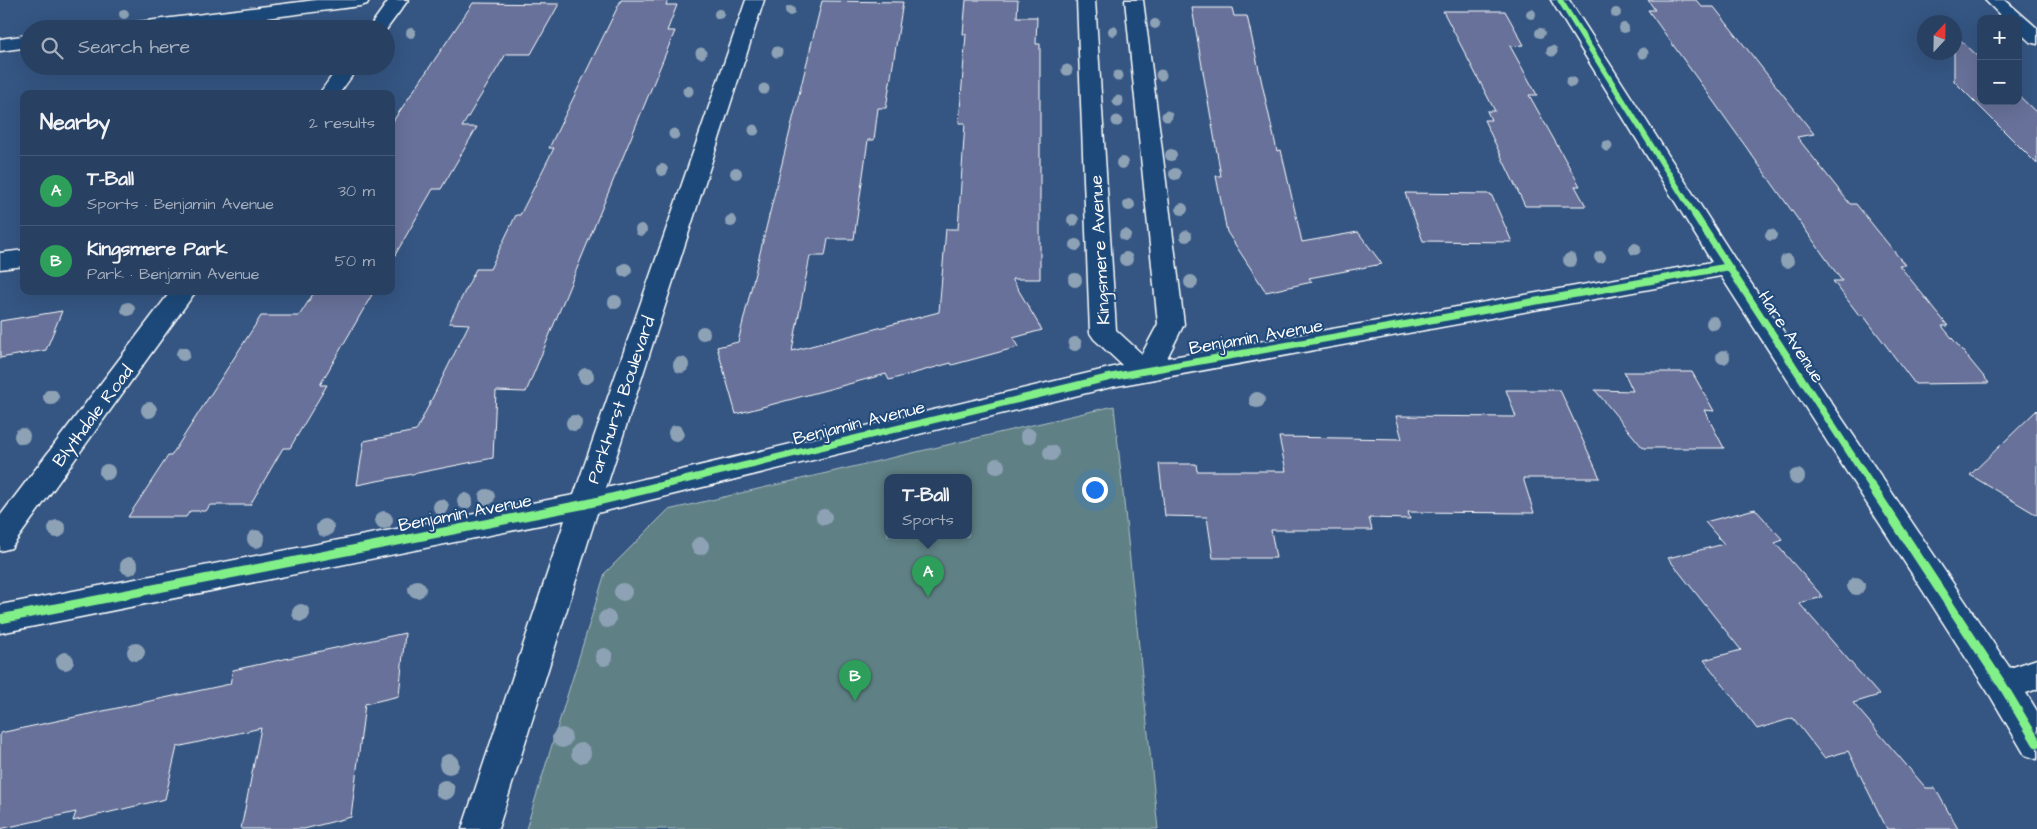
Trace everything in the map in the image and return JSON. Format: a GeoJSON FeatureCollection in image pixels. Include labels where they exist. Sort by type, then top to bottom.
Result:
{"type":"FeatureCollection","features":[{"type":"Feature","properties":{"kind":"street"},"geometry":{"type":"LineString","coordinates":[[201,20],[360,0]]}},
{"type":"Feature","properties":{"kind":"street"},"geometry":{"type":"LineString","coordinates":[[384,20],[399,0]]}},
{"type":"Feature","properties":{"kind":"street","name":"Parkhurst Boulevard"},"geometry":{"type":"LineString","coordinates":[[480,829],[586,504],[755,0]]}},
{"type":"Feature","properties":{"kind":"street","name":"Kingsmere Avenue"},"geometry":{"type":"LineString","coordinates":[[1086,0],[1103,333],[1146,372]]}},
{"type":"Feature","properties":{"kind":"street"},"geometry":{"type":"LineString","coordinates":[[1134,0],[1171,324],[1146,372]]}},
{"type":"Feature","properties":{"kind":"street","name":"Hare Avenue"},"geometry":{"type":"LineString","coordinates":[[1560,0],[1728,267],[2037,742]]}},
{"type":"Feature","properties":{"kind":"street"},"geometry":{"type":"LineString","coordinates":[[1994,0],[2011,15]]}},
{"type":"Feature","properties":{"kind":"street"},"geometry":{"type":"LineString","coordinates":[[2022,25],[2037,38]]}},
{"type":"Feature","properties":{"kind":"street"},"geometry":{"type":"LineString","coordinates":[[0,45],[20,43]]}},
{"type":"Feature","properties":{"kind":"street"},"geometry":{"type":"LineString","coordinates":[[332,90],[343,75]]}},
{"type":"Feature","properties":{"kind":"street"},"geometry":{"type":"LineString","coordinates":[[0,261],[20,258]]}},
{"type":"Feature","properties":{"kind":"street","name":"Benjamin Avenue"},"geometry":{"type":"LineString","coordinates":[[0,619],[586,504],[1111,377],[1728,267]]}},
{"type":"Feature","properties":{"kind":"street","name":"Blythdale Road"},"geometry":{"type":"LineString","coordinates":[[0,539],[181,295]]}},
{"type":"Feature","properties":{"kind":"street"},"geometry":{"type":"LineString","coordinates":[[2002,686],[2037,674]]}},
{"type":"Feature","properties":{"kind":"green space"},"geometry":{"type":"Polygon","coordinates":[[[1114,406],[1158,829],[526,829],[605,573],[668,510],[1114,406]]]}},
{"type":"Feature","properties":{"kind":"building"},"geometry":{"type":"Polygon","coordinates":[[[621,0],[668,0],[666,5],[677,5],[667,31],[675,31],[526,392],[496,391],[493,458],[357,485],[364,441],[416,431],[469,324],[449,323],[476,269],[490,269],[516,215],[520,215],[554,148],[549,148],[621,0]]]}},
{"type":"Feature","properties":{"kind":"building"},"geometry":{"type":"Polygon","coordinates":[[[966,0],[1018,0],[1017,17],[1037,17],[1036,44],[1040,44],[1040,279],[1012,279],[1042,330],[1013,338],[1018,347],[889,380],[886,374],[736,414],[717,347],[738,342],[822,1],[903,2],[886,108],[878,108],[874,140],[868,140],[854,239],[828,239],[825,256],[810,256],[792,351],[939,312],[946,229],[958,229],[965,123],[959,123],[966,34],[963,34],[966,0]]]}},
{"type":"Feature","properties":{"kind":"building"},"geometry":{"type":"Polygon","coordinates":[[[1648,0],[1696,0],[1702,7],[1714,7],[1814,134],[1797,137],[1850,204],[1856,204],[1905,265],[1899,265],[1948,326],[1942,326],[1989,383],[1915,384],[1863,315],[1859,315],[1833,281],[1842,281],[1648,10],[1655,10],[1648,0]]]}},
{"type":"Feature","properties":{"kind":"building"},"geometry":{"type":"Polygon","coordinates":[[[473,3],[559,4],[531,54],[506,54],[462,127],[477,127],[441,189],[433,189],[395,255],[395,118],[473,3]]]}},
{"type":"Feature","properties":{"kind":"building"},"geometry":{"type":"Polygon","coordinates":[[[1192,8],[1232,8],[1234,16],[1247,16],[1277,151],[1281,150],[1302,242],[1358,232],[1382,264],[1309,278],[1312,282],[1266,292],[1227,232],[1216,176],[1221,176],[1192,8]]]}},
{"type":"Feature","properties":{"kind":"building"},"geometry":{"type":"Polygon","coordinates":[[[1443,11],[1505,11],[1524,45],[1510,46],[1537,95],[1529,95],[1580,186],[1575,186],[1586,206],[1525,206],[1484,120],[1491,120],[1487,111],[1495,111],[1443,11]]]}},
{"type":"Feature","properties":{"kind":"building"},"geometry":{"type":"Polygon","coordinates":[[[1962,41],[1977,55],[1977,104],[1954,81],[1954,60],[1962,60],[1962,41]]]}},
{"type":"Feature","properties":{"kind":"building"},"geometry":{"type":"Polygon","coordinates":[[[2022,99],[2037,113],[2037,164],[1978,105],[2022,105],[2022,99]]]}},
{"type":"Feature","properties":{"kind":"building"},"geometry":{"type":"Polygon","coordinates":[[[1405,193],[1491,194],[1512,242],[1423,241],[1405,193]]]}},
{"type":"Feature","properties":{"kind":"building"},"geometry":{"type":"Polygon","coordinates":[[[312,295],[372,295],[320,385],[327,385],[290,448],[283,448],[250,505],[210,505],[206,511],[190,511],[186,517],[128,517],[168,456],[171,456],[261,316],[299,316],[312,295]]]}},
{"type":"Feature","properties":{"kind":"building"},"geometry":{"type":"Polygon","coordinates":[[[62,311],[46,350],[0,358],[0,321],[62,311]]]}},
{"type":"Feature","properties":{"kind":"building"},"geometry":{"type":"Polygon","coordinates":[[[1624,372],[1692,372],[1714,411],[1704,410],[1724,448],[1643,448],[1595,390],[1633,391],[1624,372]]]}},
{"type":"Feature","properties":{"kind":"building"},"geometry":{"type":"Polygon","coordinates":[[[1506,390],[1560,390],[1600,478],[1523,478],[1534,513],[1408,512],[1410,519],[1369,518],[1372,530],[1271,530],[1276,558],[1213,558],[1207,517],[1165,516],[1159,464],[1196,464],[1197,471],[1286,471],[1279,437],[1402,439],[1396,416],[1516,417],[1506,390]]]}},
{"type":"Feature","properties":{"kind":"building"},"geometry":{"type":"Polygon","coordinates":[[[2037,410],[2037,515],[1970,475],[2037,410]]]}},
{"type":"Feature","properties":{"kind":"building"},"geometry":{"type":"Polygon","coordinates":[[[1755,509],[1783,540],[1775,543],[1823,597],[1799,603],[1879,695],[1853,703],[1926,788],[1935,788],[1958,829],[1887,829],[1848,751],[1824,758],[1793,718],[1757,729],[1704,660],[1741,650],[1668,558],[1724,544],[1705,522],[1755,509]]]}},
{"type":"Feature","properties":{"kind":"building"},"geometry":{"type":"Polygon","coordinates":[[[405,633],[399,696],[365,704],[351,817],[304,829],[241,829],[261,728],[177,747],[165,799],[73,821],[76,812],[0,829],[0,733],[230,684],[233,670],[405,633]]]}},
{"type":"Feature","properties":{"kind":"cycle path"},"geometry":{"type":"LineString","coordinates":[[1560,0],[1727,267],[2003,686],[2037,743]]}},
{"type":"Feature","properties":{"kind":"cycle path"},"geometry":{"type":"LineString","coordinates":[[0,619],[586,504],[1111,377],[1727,267]]}},
{"type":"Feature","properties":{"kind":"place","name":"T-Ball"},"geometry":{"type":"Point","coordinates":[928,597]}},
{"type":"Feature","properties":{"kind":"place","name":"Kingsmere Park"},"geometry":{"type":"Point","coordinates":[855,701]}}]}
